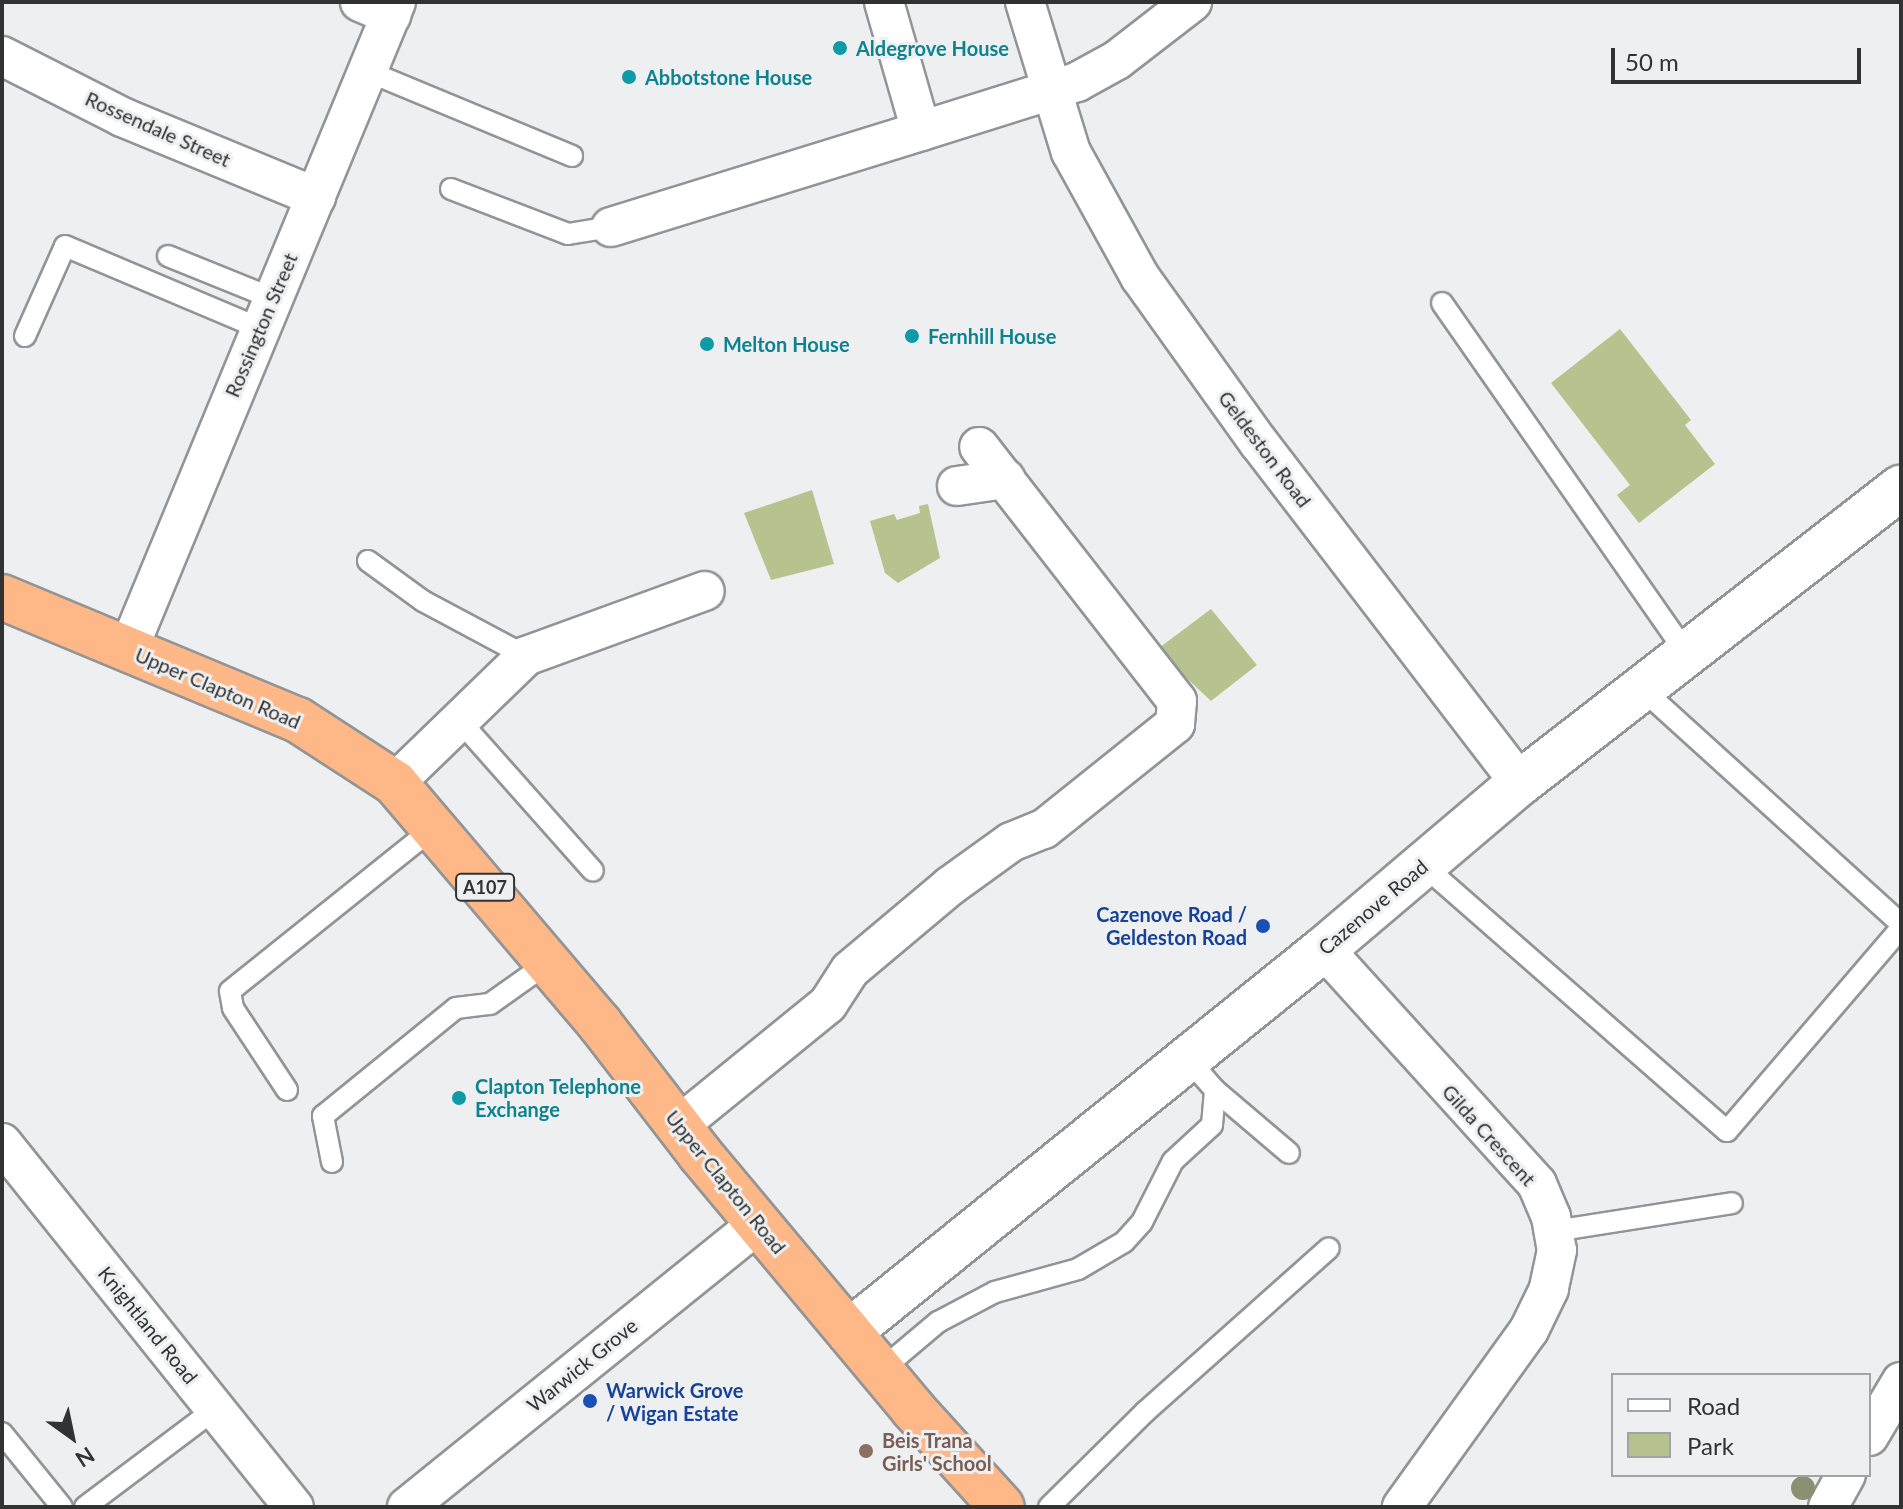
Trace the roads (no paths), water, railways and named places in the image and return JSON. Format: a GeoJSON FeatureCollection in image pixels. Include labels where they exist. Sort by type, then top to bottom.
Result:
{"type":"FeatureCollection","features":[{"type":"Feature","properties":{"kind":"highway","name":"Upper Clapton Road"},"geometry":{"type":"LineString","coordinates":[[2,597],[298,720],[395,783],[548,963],[758,1224],[1002,1507]]}},
{"type":"Feature","properties":{"kind":"street"},"geometry":{"type":"LineString","coordinates":[[884,2],[921,131]]}},
{"type":"Feature","properties":{"kind":"street","name":"Geldeston Road"},"geometry":{"type":"LineString","coordinates":[[1025,2],[1071,152],[1140,277],[1259,443],[1520,783]]}},
{"type":"Feature","properties":{"kind":"street"},"geometry":{"type":"LineString","coordinates":[[611,227],[1050,91],[1117,60],[1192,2]]}},
{"type":"Feature","properties":{"kind":"street","name":"Rossington Street"},"geometry":{"type":"LineString","coordinates":[[128,650],[367,71],[382,6]]}},
{"type":"Feature","properties":{"kind":"street","name":"Rossendale Street"},"geometry":{"type":"LineString","coordinates":[[2,56],[122,117],[316,197]]}},
{"type":"Feature","properties":{"kind":"street"},"geometry":{"type":"LineString","coordinates":[[678,1126],[828,1004],[850,970],[950,886],[1011,842],[1044,829],[1175,724],[1177,701],[979,447]]}},
{"type":"Feature","properties":{"kind":"street"},"geometry":{"type":"LineString","coordinates":[[957,486],[1005,479]]}},
{"type":"Feature","properties":{"kind":"street","name":"Cazenove Road"},"geometry":{"type":"LineString","coordinates":[[849,1332],[1186,1057],[1324,949],[1520,783],[1901,487]]}},
{"type":"Feature","properties":{"kind":"street"},"geometry":{"type":"LineString","coordinates":[[395,783],[526,656],[705,591]]}},
{"type":"Feature","properties":{"kind":"street","name":"Gilda Crescent"},"geometry":{"type":"LineString","coordinates":[[1324,949],[1537,1184],[1554,1231],[1557,1250],[1549,1289],[1529,1330],[1402,1507]]}},
{"type":"Feature","properties":{"kind":"street","name":"Knightland Road"},"geometry":{"type":"LineString","coordinates":[[2,1143],[294,1507]]}},
{"type":"Feature","properties":{"kind":"street","name":"Warwick Grove"},"geometry":{"type":"LineString","coordinates":[[407,1507],[758,1224]]}},
{"type":"Feature","properties":{"kind":"street"},"geometry":{"type":"LineString","coordinates":[[1871,1433],[1901,1382]]}},
{"type":"Feature","properties":{"kind":"street"},"geometry":{"type":"LineString","coordinates":[[1828,1507],[1845,1477]]}},
{"type":"Feature","properties":{"kind":"lane"},"geometry":{"type":"LineString","coordinates":[[367,71],[572,156]]}},
{"type":"Feature","properties":{"kind":"lane"},"geometry":{"type":"LineString","coordinates":[[451,189],[568,234],[611,227]]}},
{"type":"Feature","properties":{"kind":"lane"},"geometry":{"type":"LineString","coordinates":[[25,336],[65,246],[266,313]]}},
{"type":"Feature","properties":{"kind":"lane"},"geometry":{"type":"LineString","coordinates":[[168,256],[266,313]]}},
{"type":"Feature","properties":{"kind":"lane"},"geometry":{"type":"LineString","coordinates":[[1442,303],[1688,655]]}},
{"type":"Feature","properties":{"kind":"lane"},"geometry":{"type":"LineString","coordinates":[[368,561],[423,601],[526,656]]}},
{"type":"Feature","properties":{"kind":"lane"},"geometry":{"type":"LineString","coordinates":[[1423,865],[1727,1131],[1901,926],[1642,689]]}},
{"type":"Feature","properties":{"kind":"lane"},"geometry":{"type":"LineString","coordinates":[[460,721],[593,871]]}},
{"type":"Feature","properties":{"kind":"lane"},"geometry":{"type":"LineString","coordinates":[[287,1090],[233,1008],[230,991],[435,827]]}},
{"type":"Feature","properties":{"kind":"lane"},"geometry":{"type":"LineString","coordinates":[[332,1162],[323,1116],[456,1008],[490,1004],[548,963]]}},
{"type":"Feature","properties":{"kind":"lane"},"geometry":{"type":"LineString","coordinates":[[1186,1057],[1215,1090],[1289,1153]]}},
{"type":"Feature","properties":{"kind":"lane"},"geometry":{"type":"LineString","coordinates":[[881,1370],[938,1322],[1023,1281],[1078,1269],[1124,1242],[1142,1222],[1173,1161],[1212,1125],[1215,1090]]}},
{"type":"Feature","properties":{"kind":"lane"},"geometry":{"type":"LineString","coordinates":[[1554,1231],[1732,1203]]}},
{"type":"Feature","properties":{"kind":"lane"},"geometry":{"type":"LineString","coordinates":[[1049,1507],[1145,1412],[1329,1248]]}},
{"type":"Feature","properties":{"kind":"lane"},"geometry":{"type":"LineString","coordinates":[[85,1507],[215,1409]]}},
{"type":"Feature","properties":{"kind":"lane"},"geometry":{"type":"LineString","coordinates":[[2,1433],[62,1507]]}},
{"type":"Feature","properties":{"kind":"place","name":"Aldegrove House"},"geometry":{"type":"Point","coordinates":[840,48]}},
{"type":"Feature","properties":{"kind":"place","name":"Abbotstone House"},"geometry":{"type":"Point","coordinates":[629,77]}},
{"type":"Feature","properties":{"kind":"place","name":"Fernhill House"},"geometry":{"type":"Point","coordinates":[912,336]}},
{"type":"Feature","properties":{"kind":"place","name":"Melton House"},"geometry":{"type":"Point","coordinates":[707,344]}},
{"type":"Feature","properties":{"kind":"place","name":"Cazenove Road / Geldeston Road"},"geometry":{"type":"Point","coordinates":[1263,926]}},
{"type":"Feature","properties":{"kind":"place","name":"Clapton Telephone Exchange"},"geometry":{"type":"Point","coordinates":[459,1098]}},
{"type":"Feature","properties":{"kind":"place","name":"Warwick Grove / Wigan Estate"},"geometry":{"type":"Point","coordinates":[590,1401]}},
{"type":"Feature","properties":{"kind":"place","name":"Beis Trana Girls' School"},"geometry":{"type":"Point","coordinates":[866,1451]}}]}
